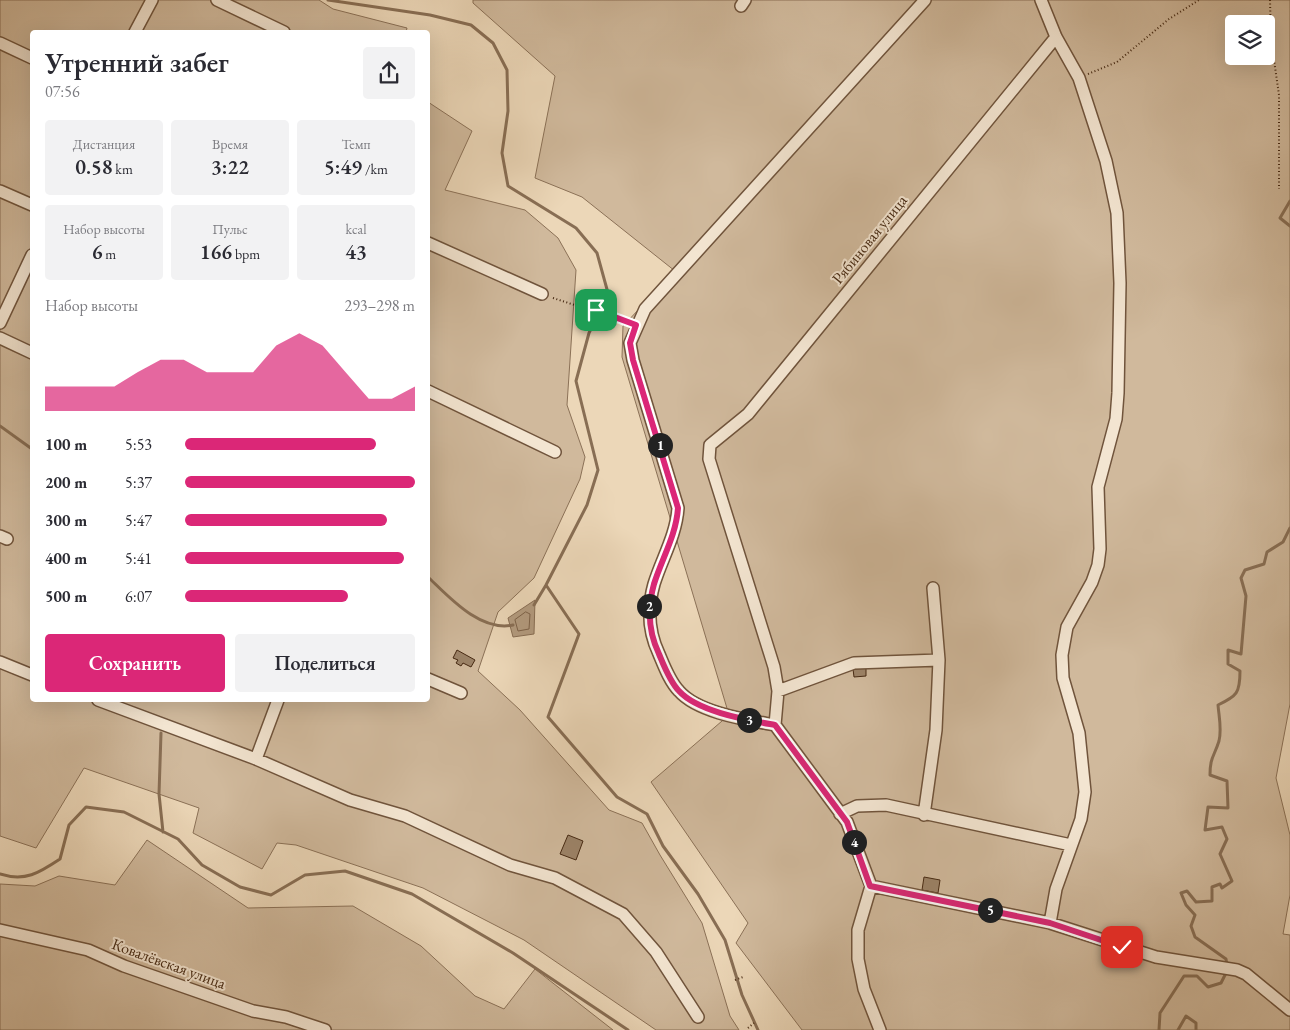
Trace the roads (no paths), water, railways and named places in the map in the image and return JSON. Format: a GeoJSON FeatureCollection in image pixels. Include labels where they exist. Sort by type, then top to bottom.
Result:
{"type":"FeatureCollection","features":[{"type":"Feature","properties":{"kind":"street"},"geometry":{"type":"LineString","coordinates":[[136,30],[152,0]]}},
{"type":"Feature","properties":{"kind":"street"},"geometry":{"type":"LineString","coordinates":[[217,0],[280,30]]}},
{"type":"Feature","properties":{"kind":"street"},"geometry":{"type":"LineString","coordinates":[[775,725],[736,717],[712,709],[694,702],[679,692],[652,640],[649,607],[654,583],[677,525],[678,508],[633,360],[630,343],[636,325],[645,309],[926,0]]}},
{"type":"Feature","properties":{"kind":"street"},"geometry":{"type":"LineString","coordinates":[[1041,0],[1056,37],[1079,78],[1106,162],[1117,213],[1120,283],[1116,419],[1098,487],[1100,549],[1098,565],[1092,582],[1067,627],[1062,655],[1063,678],[1079,733],[1084,771],[1084,792],[1081,819],[1056,889],[1050,923]]}},
{"type":"Feature","properties":{"kind":"street","name":"Рябиновая улица"},"geometry":{"type":"LineString","coordinates":[[778,691],[774,667],[709,459],[710,445],[748,414],[1056,37]]}},
{"type":"Feature","properties":{"kind":"street"},"geometry":{"type":"LineString","coordinates":[[0,43],[30,57]]}},
{"type":"Feature","properties":{"kind":"street"},"geometry":{"type":"LineString","coordinates":[[0,191],[30,204]]}},
{"type":"Feature","properties":{"kind":"street"},"geometry":{"type":"LineString","coordinates":[[430,245],[542,294]]}},
{"type":"Feature","properties":{"kind":"street"},"geometry":{"type":"LineString","coordinates":[[0,324],[30,259]]}},
{"type":"Feature","properties":{"kind":"street"},"geometry":{"type":"LineString","coordinates":[[0,338],[30,352]]}},
{"type":"Feature","properties":{"kind":"street"},"geometry":{"type":"LineString","coordinates":[[430,392],[555,452]]}},
{"type":"Feature","properties":{"kind":"street"},"geometry":{"type":"LineString","coordinates":[[924,815],[936,730],[938,660],[933,588]]}},
{"type":"Feature","properties":{"kind":"street"},"geometry":{"type":"LineString","coordinates":[[880,1030],[864,989],[858,959],[858,930],[870,886],[847,822],[775,725],[778,691],[854,663],[938,660]]}},
{"type":"Feature","properties":{"kind":"street"},"geometry":{"type":"LineString","coordinates":[[0,662],[30,674]]}},
{"type":"Feature","properties":{"kind":"street"},"geometry":{"type":"LineString","coordinates":[[430,680],[461,693]]}},
{"type":"Feature","properties":{"kind":"street"},"geometry":{"type":"LineString","coordinates":[[103,702],[256,759],[350,800],[405,816],[510,865],[555,878],[623,914],[656,952],[698,1018]]}},
{"type":"Feature","properties":{"kind":"street"},"geometry":{"type":"LineString","coordinates":[[256,759],[277,702]]}},
{"type":"Feature","properties":{"kind":"street"},"geometry":{"type":"LineString","coordinates":[[840,814],[857,806],[871,804],[886,805],[924,815],[1071,845]]}},
{"type":"Feature","properties":{"kind":"street"},"geometry":{"type":"LineString","coordinates":[[870,886],[1050,923],[1156,957],[1237,970],[1246,974],[1290,1010]]}},
{"type":"Feature","properties":{"kind":"street","name":"Ковалёвская улица"},"geometry":{"type":"LineString","coordinates":[[0,930],[88,950],[124,966],[253,1011],[286,1017],[325,1030]]}},
{"type":"Feature","properties":{"kind":"water"},"geometry":{"type":"Polygon","coordinates":[[[535,600],[534,634],[513,637],[508,618],[535,600]]]}},
{"type":"Feature","properties":{"kind":"waterway"},"geometry":{"type":"LineString","coordinates":[[328,0],[430,15],[471,25],[493,43],[507,70],[508,111],[502,153],[508,186],[576,228],[597,253],[608,293],[589,333],[576,381],[598,470],[587,505],[546,585],[579,634],[548,717],[617,797],[647,814],[663,846],[698,894],[725,940],[742,995],[758,1030]]}},
{"type":"Feature","properties":{"kind":"waterway"},"geometry":{"type":"LineString","coordinates":[[1290,201],[1280,218],[1290,226]]}},
{"type":"Feature","properties":{"kind":"waterway"},"geometry":{"type":"LineString","coordinates":[[0,426],[30,448]]}},
{"type":"Feature","properties":{"kind":"waterway"},"geometry":{"type":"LineString","coordinates":[[1227,965],[1226,959],[1195,937],[1191,926],[1195,915],[1186,905],[1181,893],[1187,891],[1196,902],[1212,901],[1212,887],[1220,884],[1222,888],[1232,881],[1220,854],[1227,839],[1222,827],[1205,830],[1208,807],[1228,808],[1227,781],[1210,775],[1212,761],[1220,736],[1218,705],[1233,696],[1239,684],[1240,671],[1228,664],[1228,650],[1241,654],[1246,596],[1241,578],[1245,570],[1264,564],[1267,552],[1283,542],[1290,528]]}},
{"type":"Feature","properties":{"kind":"waterway"},"geometry":{"type":"LineString","coordinates":[[430,579],[455,603],[477,618],[501,626],[513,625]]}},
{"type":"Feature","properties":{"kind":"waterway"},"geometry":{"type":"LineString","coordinates":[[534,605],[546,585]]}},
{"type":"Feature","properties":{"kind":"waterway"},"geometry":{"type":"LineString","coordinates":[[161,733],[159,794],[163,832]]}},
{"type":"Feature","properties":{"kind":"waterway"},"geometry":{"type":"LineString","coordinates":[[0,874],[17,877],[32,875],[60,859],[69,825],[86,807],[124,812],[178,839],[202,865],[240,887],[271,895],[305,875],[345,871],[412,894],[513,953],[628,1030]]}},
{"type":"Feature","properties":{"kind":"waterway"},"geometry":{"type":"LineString","coordinates":[[1159,1030],[1160,1013],[1184,976],[1197,976],[1208,987],[1221,983],[1227,971]]}},
{"type":"Feature","properties":{"kind":"waterway"},"geometry":{"type":"LineString","coordinates":[[1178,1030],[1186,1016],[1196,1023],[1196,1030]]}}]}
